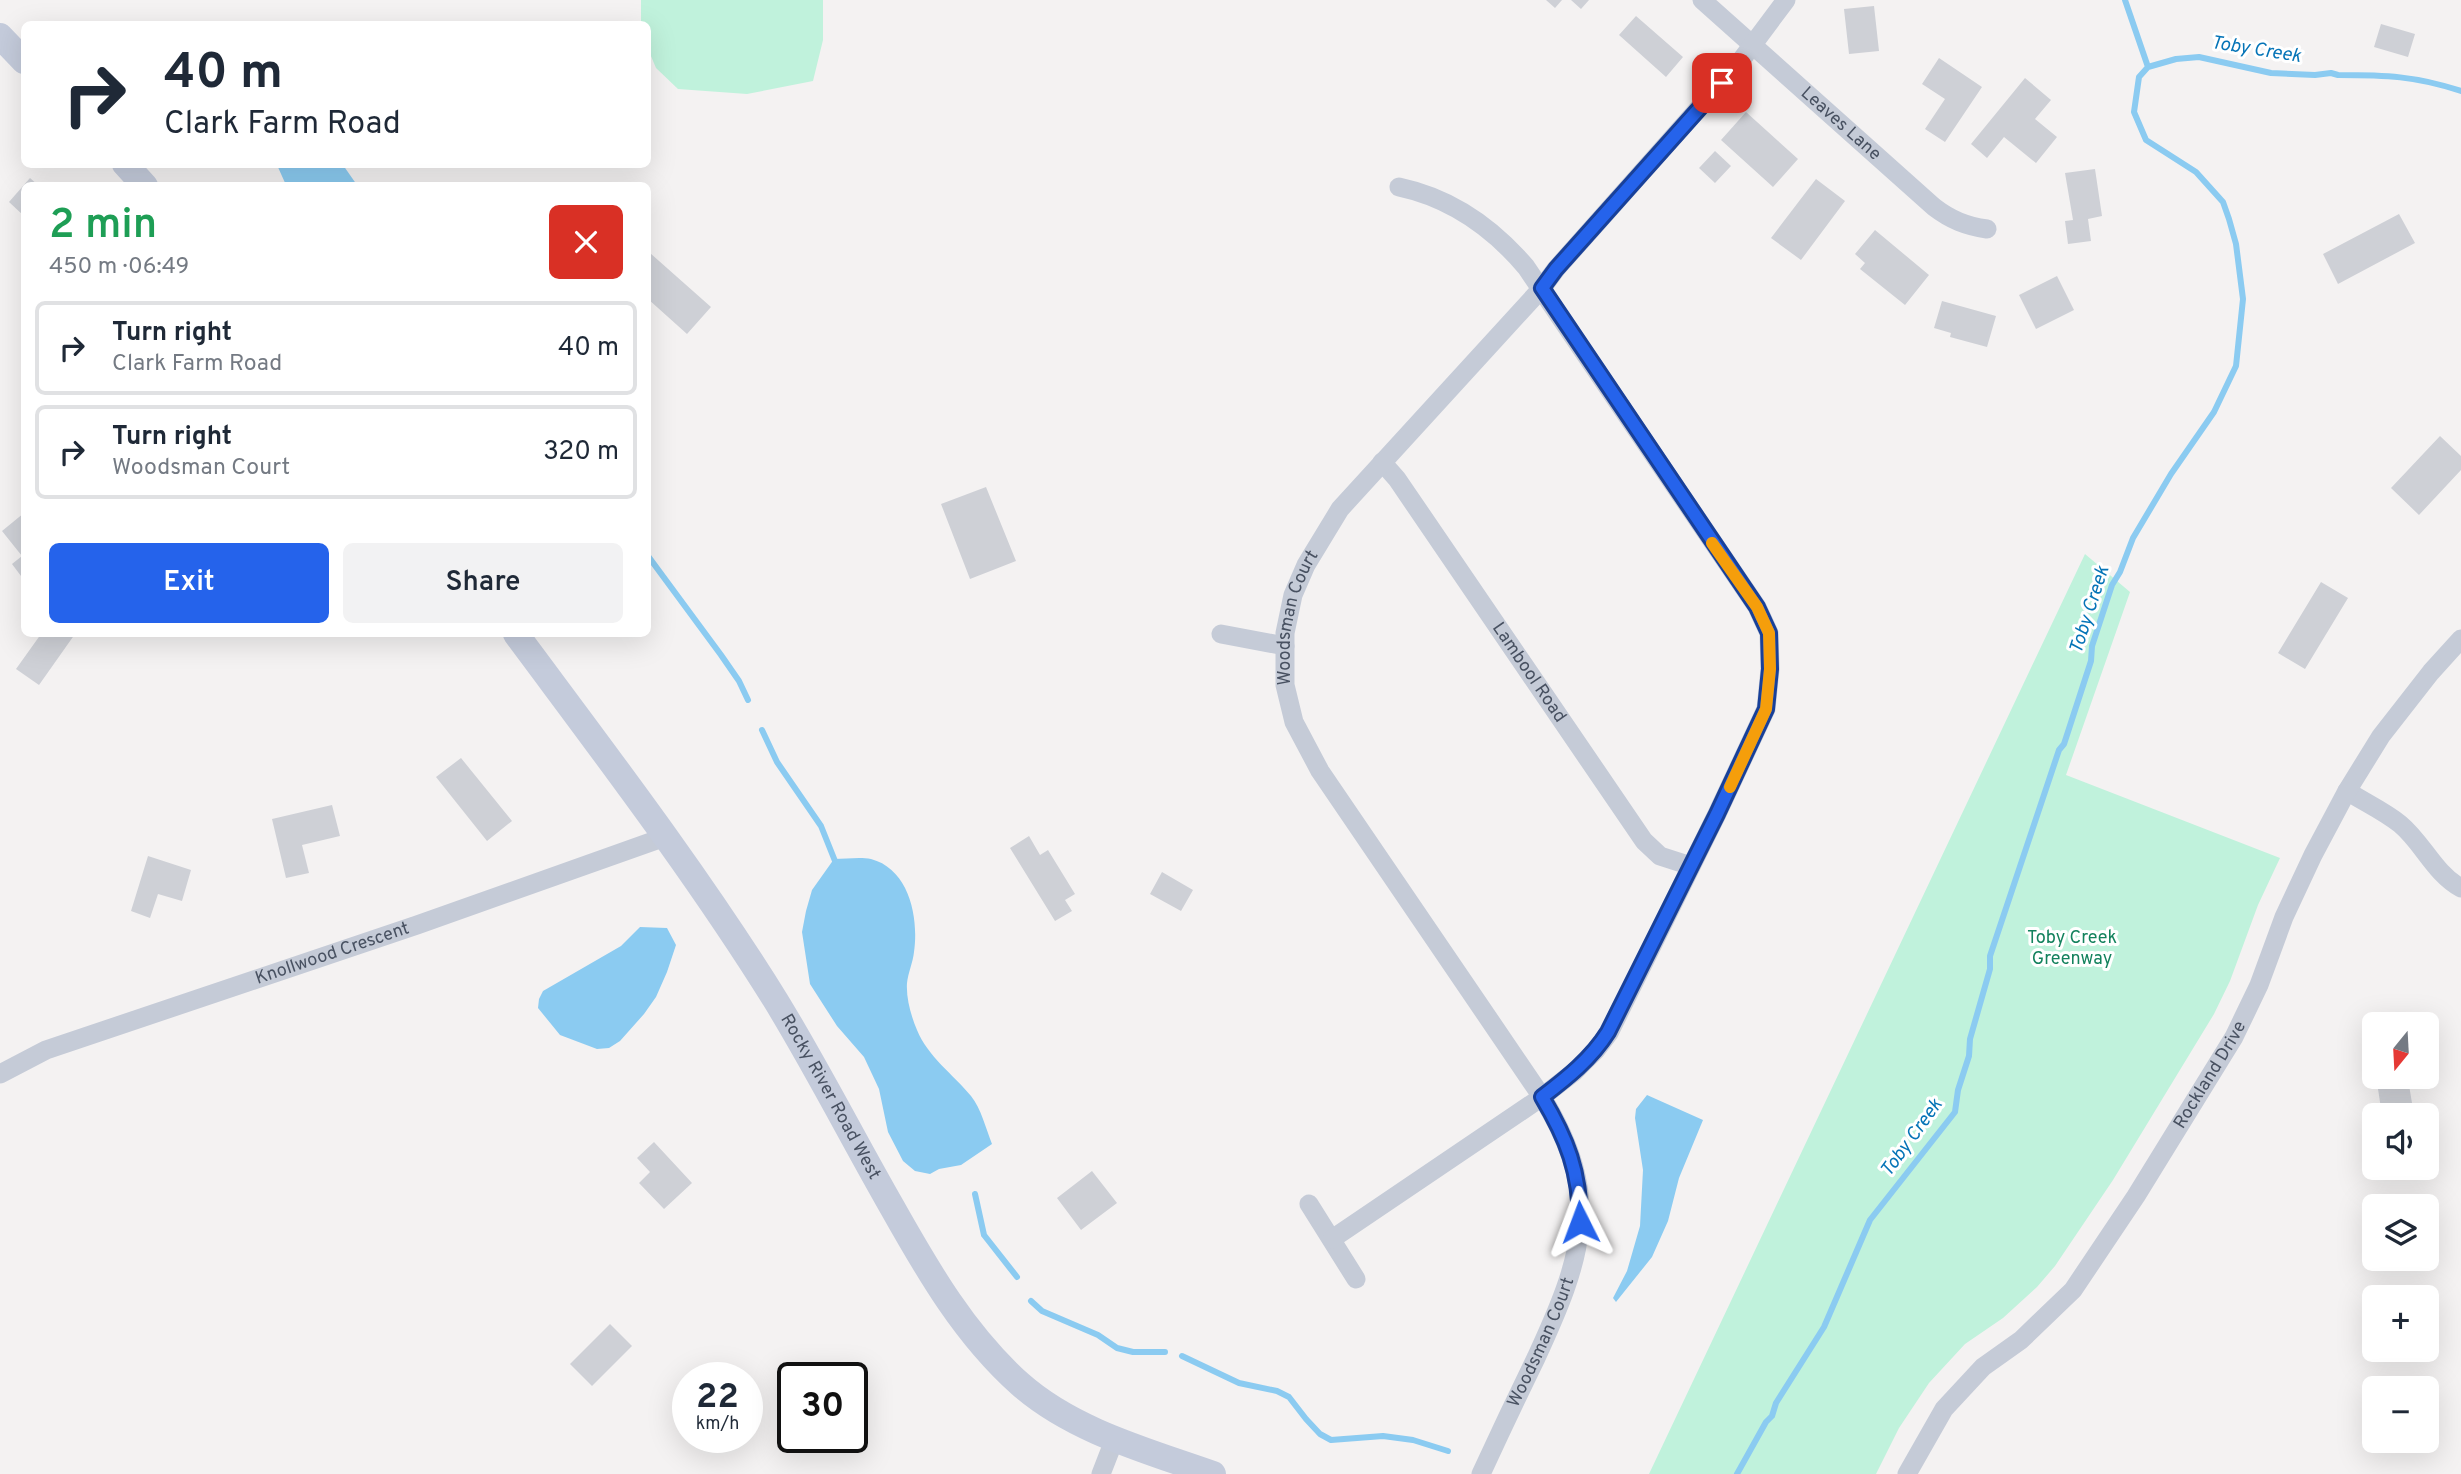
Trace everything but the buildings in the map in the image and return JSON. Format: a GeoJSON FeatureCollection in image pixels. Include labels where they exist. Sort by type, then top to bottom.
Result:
{"type":"FeatureCollection","features":[{"type":"Feature","properties":{"kind":"street","name":"Leaves Lane"},"geometry":{"type":"LineString","coordinates":[[1702,0],[1940,212],[1967,226],[1987,229]]}},
{"type":"Feature","properties":{"kind":"street","name":"Woodsman Court"},"geometry":{"type":"LineString","coordinates":[[1481,1474],[1570,1281],[1579,1242],[1580,1202],[1573,1158],[1560,1127],[1542,1097],[1320,771],[1294,722],[1285,685],[1285,633],[1293,595],[1306,565],[1340,509],[1542,288],[1753,45],[1786,0]]}},
{"type":"Feature","properties":{"kind":"street"},"geometry":{"type":"LineString","coordinates":[[0,36],[21,58]]}},
{"type":"Feature","properties":{"kind":"street"},"geometry":{"type":"LineString","coordinates":[[129,168],[141,182]]}},
{"type":"Feature","properties":{"kind":"street"},"geometry":{"type":"LineString","coordinates":[[1332,1239],[1542,1097],[1597,1051],[1691,866],[1766,709],[1770,669],[1769,633],[1757,607],[1542,288],[1508,246],[1477,219],[1448,203],[1399,187]]}},
{"type":"Feature","properties":{"kind":"street","name":"Lambool Road"},"geometry":{"type":"LineString","coordinates":[[1382,462],[1397,478],[1644,841],[1660,856],[1691,866]]}},
{"type":"Feature","properties":{"kind":"street"},"geometry":{"type":"LineString","coordinates":[[1222,634],[1285,646]]}},
{"type":"Feature","properties":{"kind":"street","name":"Rocky River Road West"},"geometry":{"type":"LineString","coordinates":[[518,637],[734,936],[777,1003],[907,1234],[964,1322],[991,1356],[1029,1391],[1068,1416],[1115,1438],[1213,1474]]}},
{"type":"Feature","properties":{"kind":"street","name":"Rockland Drive"},"geometry":{"type":"LineString","coordinates":[[1908,1474],[1944,1409],[1983,1367],[2021,1340],[2073,1290],[2136,1196],[2234,1037],[2259,985],[2290,905],[2347,791],[2381,736],[2431,672],[2461,639]]}},
{"type":"Feature","properties":{"kind":"street"},"geometry":{"type":"LineString","coordinates":[[2347,791],[2399,823],[2419,843],[2438,870],[2461,887]]}},
{"type":"Feature","properties":{"kind":"street","name":"Knollwood Crescent"},"geometry":{"type":"LineString","coordinates":[[0,1074],[46,1050],[417,925],[665,837]]}},
{"type":"Feature","properties":{"kind":"street"},"geometry":{"type":"LineString","coordinates":[[1308,1204],[1356,1279]]}},
{"type":"Feature","properties":{"kind":"street"},"geometry":{"type":"LineString","coordinates":[[1101,1474],[1115,1438]]}},
{"type":"Feature","properties":{"kind":"green space"},"geometry":{"type":"Polygon","coordinates":[[[641,0],[823,0],[823,40],[813,81],[747,94],[678,89],[656,68],[651,56],[651,21],[641,21],[641,0]]]}},
{"type":"Feature","properties":{"kind":"green space","name":"Toby Creek Greenway"},"geometry":{"type":"Polygon","coordinates":[[[2085,554],[2130,592],[2066,775],[2280,858],[2258,905],[2230,981],[2214,1014],[2113,1180],[2055,1266],[2037,1287],[2003,1318],[1965,1344],[1929,1383],[1899,1428],[1876,1474],[1649,1474],[2085,554]]]}},
{"type":"Feature","properties":{"kind":"water"},"geometry":{"type":"Polygon","coordinates":[[[278,168],[345,168],[355,182],[285,182],[278,168]]]}},
{"type":"Feature","properties":{"kind":"water"},"geometry":{"type":"Polygon","coordinates":[[[867,858],[884,864],[903,884],[909,896],[915,924],[914,952],[907,983],[913,1019],[928,1049],[975,1101],[992,1144],[961,1165],[939,1169],[930,1174],[915,1171],[903,1161],[888,1132],[879,1089],[864,1057],[837,1026],[810,984],[802,932],[806,911],[812,890],[834,859],[867,858]]]}},
{"type":"Feature","properties":{"kind":"water"},"geometry":{"type":"Polygon","coordinates":[[[640,927],[667,928],[676,945],[656,997],[644,1014],[620,1041],[609,1048],[597,1049],[560,1035],[538,1008],[543,991],[621,946],[640,927]]]}},
{"type":"Feature","properties":{"kind":"water"},"geometry":{"type":"Polygon","coordinates":[[[1647,1095],[1703,1120],[1679,1178],[1668,1221],[1652,1257],[1616,1302],[1613,1298],[1627,1271],[1640,1226],[1643,1170],[1635,1118],[1636,1109],[1647,1095]]]}},
{"type":"Feature","properties":{"kind":"waterway"},"geometry":{"type":"LineString","coordinates":[[2125,0],[2148,67]]}},
{"type":"Feature","properties":{"kind":"waterway","name":"Toby Creek"},"geometry":{"type":"LineString","coordinates":[[1737,1474],[1772,1416],[1776,1403],[1824,1327],[1870,1220],[1955,1112],[1958,1090],[1969,1056],[1970,1039],[1990,969],[1990,956],[2059,750],[2064,744],[2112,585],[2133,538],[2171,474],[2214,412],[2236,366],[2243,299],[2236,244],[2229,219],[2223,202],[2196,172],[2146,140],[2134,112],[2139,77],[2148,67],[2176,59],[2199,57],[2271,73],[2400,77],[2461,91]]}},
{"type":"Feature","properties":{"kind":"waterway"},"geometry":{"type":"LineString","coordinates":[[651,560],[721,655],[748,700]]}},
{"type":"Feature","properties":{"kind":"waterway"},"geometry":{"type":"LineString","coordinates":[[762,730],[777,762],[821,826],[837,866]]}},
{"type":"Feature","properties":{"kind":"waterway"},"geometry":{"type":"LineString","coordinates":[[975,1194],[984,1235],[1017,1277]]}},
{"type":"Feature","properties":{"kind":"waterway"},"geometry":{"type":"LineString","coordinates":[[1031,1301],[1042,1311],[1098,1335],[1117,1348],[1133,1352],[1165,1352]]}},
{"type":"Feature","properties":{"kind":"waterway"},"geometry":{"type":"LineString","coordinates":[[1182,1356],[1239,1383],[1277,1391],[1289,1397],[1320,1434],[1331,1440],[1383,1436],[1413,1440],[1448,1451]]}},
{"type":"Feature","properties":{"kind":"slow traffic"},"geometry":{"type":"LineString","coordinates":[[1712,543],[1757,607],[1769,633],[1770,669],[1766,709],[1730,787]]}},
{"type":"Feature","properties":{"kind":"route"},"geometry":{"type":"LineString","coordinates":[[1580,1222],[1580,1202],[1573,1158],[1560,1127],[1542,1097],[1597,1051],[1643,965],[1717,814],[1766,709],[1770,669],[1769,633],[1757,607],[1542,288],[1722,83]]}}]}
